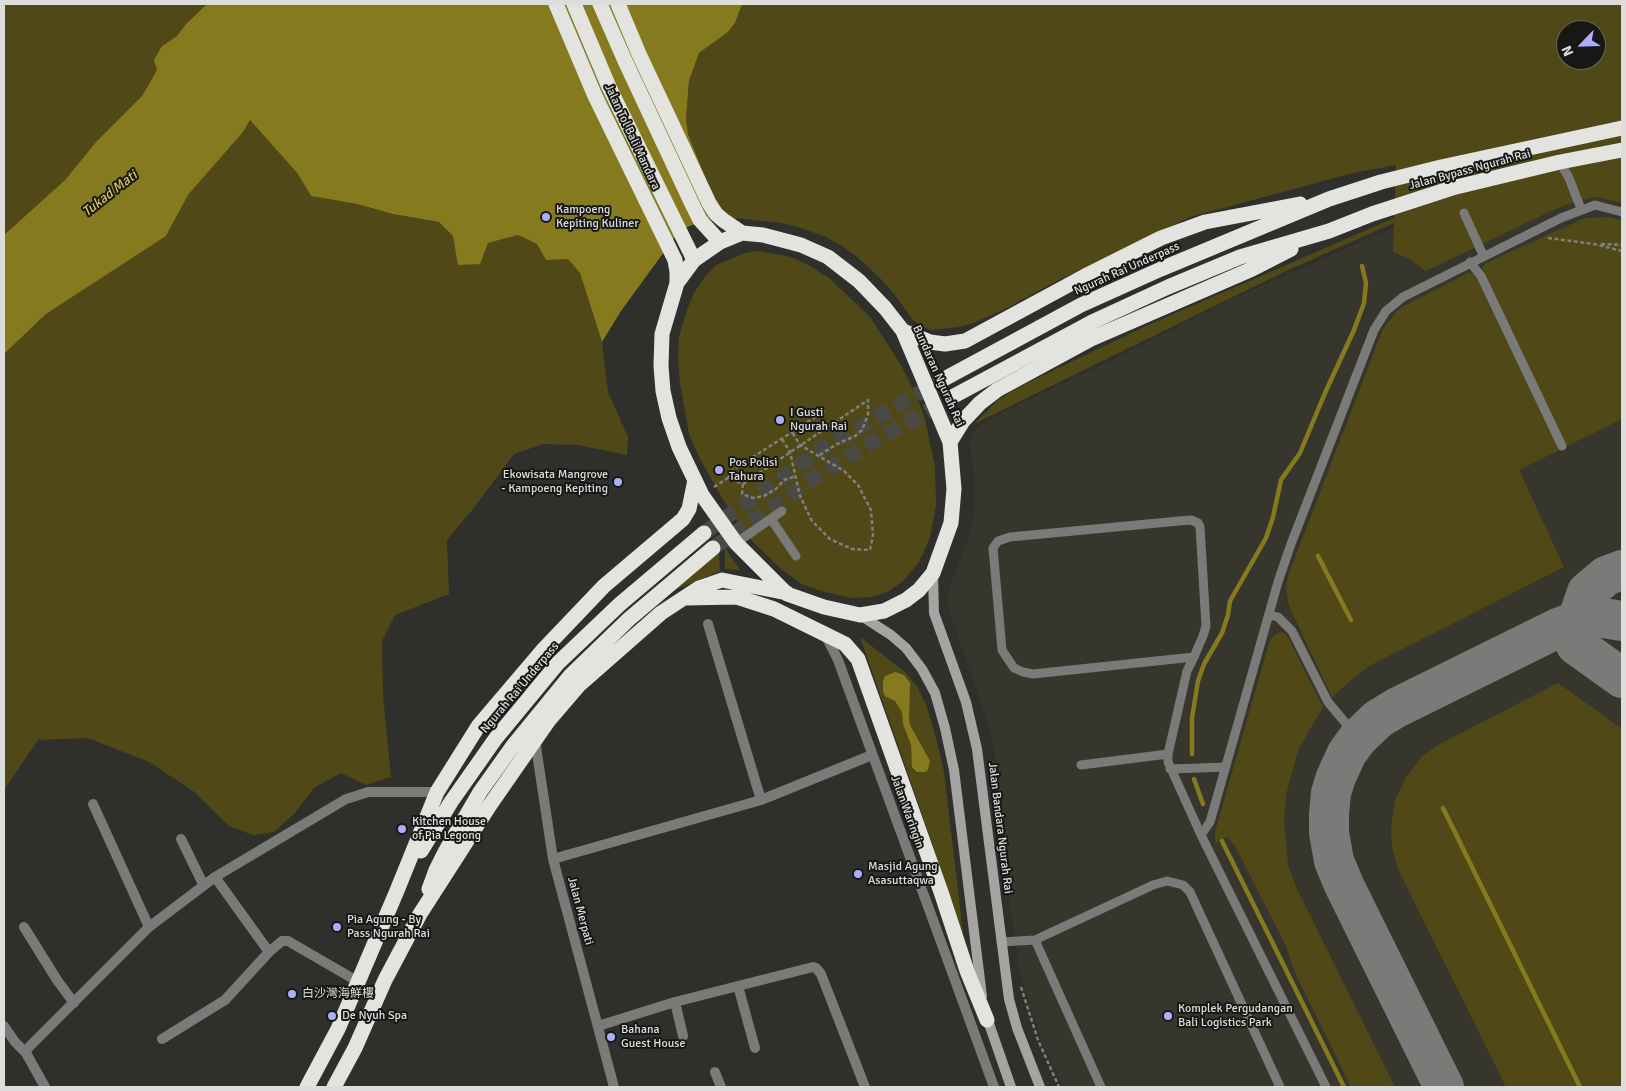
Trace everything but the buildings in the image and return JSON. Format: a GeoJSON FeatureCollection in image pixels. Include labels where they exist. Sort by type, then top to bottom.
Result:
{"type":"FeatureCollection","features":[{"type":"Feature","properties":{"kind":"highway","name":"Jalan Tol Bali Mandara"},"geometry":{"type":"LineString","coordinates":[[556,4],[595,96],[676,264],[677,283]]}},
{"type":"Feature","properties":{"kind":"highway","name":"Jalan Tol Bali Mandara"},"geometry":{"type":"LineString","coordinates":[[574,4],[609,87],[694,260]]}},
{"type":"Feature","properties":{"kind":"highway","name":"Jalan Tol Bali Mandara"},"geometry":{"type":"LineString","coordinates":[[600,4],[693,206],[700,220],[716,238]]}},
{"type":"Feature","properties":{"kind":"highway"},"geometry":{"type":"LineString","coordinates":[[618,4],[639,54],[709,203],[716,214],[742,233]]}},
{"type":"Feature","properties":{"kind":"highway","name":"Jalan Bypass Ngurah Rai"},"geometry":{"type":"LineString","coordinates":[[1329,199],[1381,182],[1441,167],[1622,128]]}},
{"type":"Feature","properties":{"kind":"highway","name":"Jalan Bypass Ngurah Rai"},"geometry":{"type":"LineString","coordinates":[[1329,231],[1372,214],[1452,188],[1560,162],[1622,150]]}},
{"type":"Feature","properties":{"kind":"highway"},"geometry":{"type":"LineString","coordinates":[[903,331],[930,342],[945,344],[965,341],[1084,276],[1161,238],[1204,222],[1329,199]]}},
{"type":"Feature","properties":{"kind":"highway","name":"Ngurah Rai Underpass"},"geometry":{"type":"LineString","coordinates":[[944,379],[1081,305],[1329,199]]}},
{"type":"Feature","properties":{"kind":"highway"},"geometry":{"type":"LineString","coordinates":[[952,397],[1092,322],[1168,287],[1240,257],[1329,231]]}},
{"type":"Feature","properties":{"kind":"highway"},"geometry":{"type":"LineString","coordinates":[[950,442],[963,421],[997,390],[1093,338],[1252,269],[1329,231]]}},
{"type":"Feature","properties":{"kind":"highway","name":"Bundaran Ngurah Rai"},"geometry":{"type":"LineString","coordinates":[[742,233],[762,235],[801,245],[828,257],[859,282],[885,308],[903,331],[950,442],[954,489],[951,523],[933,573],[919,590],[906,600],[884,610],[860,615],[824,607],[787,594],[736,543],[702,495],[679,447],[669,418],[663,391],[661,366],[662,334],[677,283],[694,260],[716,238],[742,233]]}},
{"type":"Feature","properties":{"kind":"highway"},"geometry":{"type":"LineString","coordinates":[[307,1087],[338,1029],[437,792],[479,725],[542,651],[604,586],[683,519],[689,509],[695,480]]}},
{"type":"Feature","properties":{"kind":"highway","name":"Ngurah Rai Underpass"},"geometry":{"type":"LineString","coordinates":[[396,894],[452,802],[496,738],[558,663],[620,604],[704,533]]}},
{"type":"Feature","properties":{"kind":"highway"},"geometry":{"type":"LineString","coordinates":[[420,914],[436,870],[449,845],[480,792],[512,746],[570,676],[629,619],[713,548]]}},
{"type":"Feature","properties":{"kind":"highway"},"geometry":{"type":"LineString","coordinates":[[334,1087],[355,1048],[385,980],[420,914],[490,805],[548,720],[579,685],[661,613],[699,588],[722,580],[787,594]]}},
{"type":"Feature","properties":{"kind":"highway"},"geometry":{"type":"LineString","coordinates":[[682,598],[736,597],[774,609],[845,644],[858,659],[941,892],[960,974],[987,1020]]}},
{"type":"Feature","properties":{"kind":"main road","name":"Jalan Bandara Ngurah Rai"},"geometry":{"type":"LineString","coordinates":[[933,573],[934,613],[966,702],[977,749],[1009,999],[1017,1028],[1040,1087]]}},
{"type":"Feature","properties":{"kind":"main road"},"geometry":{"type":"LineString","coordinates":[[860,615],[891,635],[906,648],[922,669],[934,693],[945,728],[954,770],[976,959],[987,1020],[1009,1086]]}},
{"type":"Feature","properties":{"kind":"street"},"geometry":{"type":"LineString","coordinates":[[708,624],[762,800]]}},
{"type":"Feature","properties":{"kind":"street","name":"Jalan Waringin"},"geometry":{"type":"LineString","coordinates":[[824,632],[831,642],[872,755],[960,974],[994,1087]]}},
{"type":"Feature","properties":{"kind":"street","name":"Jalan Merpati"},"geometry":{"type":"LineString","coordinates":[[535,740],[554,859],[614,1087]]}},
{"type":"Feature","properties":{"kind":"street"},"geometry":{"type":"LineString","coordinates":[[554,859],[762,800],[872,755]]}},
{"type":"Feature","properties":{"kind":"street"},"geometry":{"type":"LineString","coordinates":[[26,1053],[28,1048],[74,1003],[102,972],[149,927],[203,884],[346,800],[356,796],[368,792],[437,792]]}},
{"type":"Feature","properties":{"kind":"street"},"geometry":{"type":"LineString","coordinates":[[93,804],[149,927]]}},
{"type":"Feature","properties":{"kind":"street"},"geometry":{"type":"LineString","coordinates":[[181,839],[203,884]]}},
{"type":"Feature","properties":{"kind":"street"},"geometry":{"type":"LineString","coordinates":[[215,877],[269,952]]}},
{"type":"Feature","properties":{"kind":"street"},"geometry":{"type":"LineString","coordinates":[[24,927],[57,980],[74,1003]]}},
{"type":"Feature","properties":{"kind":"street"},"geometry":{"type":"LineString","coordinates":[[162,1039],[225,1000],[280,942],[288,941],[357,981]]}},
{"type":"Feature","properties":{"kind":"street"},"geometry":{"type":"LineString","coordinates":[[598,1026],[675,1002],[816,968],[821,974],[865,1087]]}},
{"type":"Feature","properties":{"kind":"street"},"geometry":{"type":"LineString","coordinates":[[738,986],[755,1048]]}},
{"type":"Feature","properties":{"kind":"street"},"geometry":{"type":"LineString","coordinates":[[675,1002],[683,1036]]}},
{"type":"Feature","properties":{"kind":"street"},"geometry":{"type":"LineString","coordinates":[[4,1026],[15,1042],[26,1053],[46,1087]]}},
{"type":"Feature","properties":{"kind":"street"},"geometry":{"type":"LineString","coordinates":[[715,1072],[721,1087]]}},
{"type":"Feature","properties":{"kind":"lane"},"geometry":{"type":"LineString","coordinates":[[1560,162],[1569,178],[1581,210]]}},
{"type":"Feature","properties":{"kind":"lane"},"geometry":{"type":"LineString","coordinates":[[1201,834],[1210,822],[1278,582],[1291,544],[1379,320],[1386,310],[1403,297],[1524,235],[1595,205],[1622,212]]}},
{"type":"Feature","properties":{"kind":"lane"},"geometry":{"type":"LineString","coordinates":[[1464,213],[1483,255]]}},
{"type":"Feature","properties":{"kind":"lane"},"geometry":{"type":"LineString","coordinates":[[1470,262],[1481,276],[1562,446]]}},
{"type":"Feature","properties":{"kind":"lane"},"geometry":{"type":"LineString","coordinates":[[736,543],[782,511]]}},
{"type":"Feature","properties":{"kind":"lane"},"geometry":{"type":"LineString","coordinates":[[771,520],[796,556]]}},
{"type":"Feature","properties":{"kind":"lane"},"geometry":{"type":"LineString","coordinates":[[1194,657],[1033,674],[1014,668],[1002,650],[993,548],[998,541],[1010,537],[1191,520],[1198,523],[1200,527],[1206,626],[1194,657],[1187,671],[1168,754],[1170,769],[1326,1087]]}},
{"type":"Feature","properties":{"kind":"lane"},"geometry":{"type":"LineString","coordinates":[[1270,615],[1278,617],[1292,631],[1328,702],[1358,738]]}},
{"type":"Feature","properties":{"kind":"lane"},"geometry":{"type":"LineString","coordinates":[[1082,765],[1168,754]]}},
{"type":"Feature","properties":{"kind":"lane"},"geometry":{"type":"LineString","coordinates":[[1170,769],[1226,767]]}},
{"type":"Feature","properties":{"kind":"lane"},"geometry":{"type":"LineString","coordinates":[[1002,942],[1034,940],[1153,885],[1167,881],[1182,885],[1190,892],[1280,1087]]}},
{"type":"Feature","properties":{"kind":"lane"},"geometry":{"type":"LineString","coordinates":[[1034,940],[1101,1087]]}},
{"type":"Feature","properties":{"kind":"path"},"geometry":{"type":"LineString","coordinates":[[1524,235],[1594,244],[1622,245]]}},
{"type":"Feature","properties":{"kind":"path"},"geometry":{"type":"LineString","coordinates":[[1594,244],[1622,251]]}},
{"type":"Feature","properties":{"kind":"path"},"geometry":{"type":"LineString","coordinates":[[742,484],[868,400],[868,415],[862,430],[855,436],[837,444],[818,456]]}},
{"type":"Feature","properties":{"kind":"path"},"geometry":{"type":"LineString","coordinates":[[702,495],[728,478],[734,469],[825,412]]}},
{"type":"Feature","properties":{"kind":"path"},"geometry":{"type":"LineString","coordinates":[[782,439],[790,452],[800,496],[812,521],[830,539],[852,549],[870,550],[874,535],[871,510],[858,485],[844,471],[800,445],[792,432]]}},
{"type":"Feature","properties":{"kind":"path"},"geometry":{"type":"LineString","coordinates":[[742,484],[742,494],[753,498],[764,496],[776,489],[784,480],[796,476]]}},
{"type":"Feature","properties":{"kind":"path"},"geometry":{"type":"LineString","coordinates":[[728,478],[742,484]]}},
{"type":"Feature","properties":{"kind":"path"},"geometry":{"type":"LineString","coordinates":[[1020,985],[1038,1040],[1059,1087]]}},
{"type":"Feature","properties":{"kind":"shaded area"},"geometry":{"type":"Polygon","coordinates":[[[4,4],[207,4],[186,24],[177,36],[162,46],[157,70],[142,96],[96,142],[65,180],[4,235],[4,4]]]}},
{"type":"Feature","properties":{"kind":"shaded area"},"geometry":{"type":"Polygon","coordinates":[[[742,4],[1622,4],[1622,203],[1596,197],[1577,201],[1553,210],[1426,271],[1410,259],[1393,252],[1394,223],[1284,272],[974,424],[998,400],[1056,369],[1146,326],[1394,218],[1396,165],[1353,173],[1190,217],[971,324],[931,330],[920,326],[912,319],[879,277],[842,246],[826,237],[798,227],[781,223],[734,218],[720,210],[705,179],[688,134],[686,119],[689,81],[699,53],[728,32],[735,23],[742,4]]]}},
{"type":"Feature","properties":{"kind":"shaded area"},"geometry":{"type":"Polygon","coordinates":[[[250,120],[298,174],[311,196],[439,222],[453,235],[488,243],[518,235],[537,244],[546,260],[568,258],[580,273],[602,342],[608,392],[628,437],[627,455],[578,445],[543,444],[514,454],[447,540],[449,594],[395,615],[382,641],[383,695],[391,777],[366,785],[341,773],[314,788],[294,814],[274,832],[253,835],[229,826],[193,791],[149,762],[88,738],[38,740],[4,790],[4,354],[46,314],[166,236],[188,195],[243,132],[250,120]]]}},
{"type":"Feature","properties":{"kind":"shaded area"},"geometry":{"type":"Polygon","coordinates":[[[1596,197],[1622,203],[1622,1087],[1063,1087],[1041,1039],[1020,974],[1009,897],[996,761],[988,724],[947,605],[949,588],[968,540],[974,513],[975,486],[970,444],[975,429],[994,417],[1239,296],[1432,210],[1577,201],[1596,197]]]}},
{"type":"Feature","properties":{"kind":"shaded area"},"geometry":{"type":"Polygon","coordinates":[[[1608,217],[1622,220],[1622,419],[1567,446],[1482,268],[1486,263],[1578,221],[1587,218],[1608,217]]]}},
{"type":"Feature","properties":{"kind":"shaded area"},"geometry":{"type":"Polygon","coordinates":[[[758,251],[791,257],[829,278],[870,317],[901,365],[916,395],[925,419],[935,467],[936,505],[930,538],[919,562],[903,581],[889,591],[872,597],[852,598],[824,592],[802,584],[782,570],[748,537],[722,498],[700,459],[689,434],[680,383],[678,359],[679,336],[687,310],[694,293],[716,265],[745,253],[758,251]]]}},
{"type":"Feature","properties":{"kind":"shaded area"},"geometry":{"type":"Polygon","coordinates":[[[1468,273],[1475,274],[1479,280],[1559,450],[1519,470],[1564,567],[1369,666],[1332,697],[1289,606],[1286,590],[1288,576],[1383,329],[1397,311],[1404,306],[1468,273]]]}},
{"type":"Feature","properties":{"kind":"shaded area"},"geometry":{"type":"Polygon","coordinates":[[[725,548],[740,570],[725,569],[725,548]]]}},
{"type":"Feature","properties":{"kind":"shaded area"},"geometry":{"type":"Polygon","coordinates":[[[719,553],[720,571],[670,592],[719,553]]]}},
{"type":"Feature","properties":{"kind":"shaded area"},"geometry":{"type":"Polygon","coordinates":[[[1280,632],[1289,639],[1323,707],[1298,750],[1286,795],[1284,820],[1288,865],[1297,889],[1395,1087],[1351,1087],[1296,975],[1286,946],[1235,846],[1227,837],[1215,843],[1215,832],[1270,640],[1280,632]]]}},
{"type":"Feature","properties":{"kind":"shaded area"},"geometry":{"type":"Polygon","coordinates":[[[860,637],[905,672],[917,686],[927,707],[944,772],[965,950],[936,854],[860,637]]]}},
{"type":"Feature","properties":{"kind":"shaded area"},"geometry":{"type":"Polygon","coordinates":[[[1558,683],[1622,729],[1622,1087],[1506,1087],[1399,871],[1392,848],[1391,826],[1395,801],[1406,777],[1422,757],[1438,745],[1558,683]]]}},
{"type":"Feature","properties":{"kind":"water","name":"Tukad Mati"},"geometry":{"type":"Polygon","coordinates":[[[207,4],[742,4],[735,23],[728,32],[699,53],[689,81],[686,119],[688,134],[711,193],[724,212],[680,230],[621,311],[602,342],[580,273],[568,259],[546,260],[537,244],[518,235],[488,243],[480,264],[458,265],[453,236],[439,222],[311,196],[298,174],[250,120],[243,132],[188,195],[166,236],[46,314],[4,354],[4,235],[65,180],[96,142],[142,96],[157,70],[154,60],[162,46],[177,36],[186,24],[207,4]]]}},
{"type":"Feature","properties":{"kind":"water"},"geometry":{"type":"Polygon","coordinates":[[[895,672],[904,675],[910,683],[909,720],[930,761],[928,770],[925,772],[917,772],[912,767],[911,745],[903,724],[902,712],[895,701],[885,696],[883,691],[885,676],[895,672]]]}},
{"type":"Feature","properties":{"kind":"waterway"},"geometry":{"type":"LineString","coordinates":[[1192,754],[1192,718],[1198,681],[1204,664],[1222,633],[1230,601],[1266,538],[1273,517],[1281,480],[1300,453],[1354,330],[1364,303],[1366,283],[1362,266]]}},
{"type":"Feature","properties":{"kind":"waterway"},"geometry":{"type":"LineString","coordinates":[[1318,556],[1351,620]]}},
{"type":"Feature","properties":{"kind":"waterway"},"geometry":{"type":"LineString","coordinates":[[1194,779],[1203,804]]}},
{"type":"Feature","properties":{"kind":"waterway"},"geometry":{"type":"LineString","coordinates":[[1443,808],[1580,1087]]}},
{"type":"Feature","properties":{"kind":"waterway"},"geometry":{"type":"LineString","coordinates":[[1222,841],[1344,1087]]}},
{"type":"Feature","properties":{"kind":"taxiway"},"geometry":{"type":"LineString","coordinates":[[1622,570],[1606,576],[1587,592],[1575,630],[1576,645],[1622,678]]}},
{"type":"Feature","properties":{"kind":"taxiway"},"geometry":{"type":"LineString","coordinates":[[1444,1087],[1344,885],[1334,861],[1329,833],[1329,814],[1331,793],[1336,777],[1347,753],[1358,738],[1378,719],[1396,708],[1560,627],[1597,617],[1622,621]]}},
{"type":"Feature","properties":{"kind":"tunnel"},"geometry":{"type":"LineString","coordinates":[[704,533],[826,446],[944,379]]}},
{"type":"Feature","properties":{"kind":"tunnel"},"geometry":{"type":"LineString","coordinates":[[713,548],[835,464],[952,397]]}},
{"type":"Feature","properties":{"kind":"place","name":"Kampoeng Kepiting Kuliner"},"geometry":{"type":"Point","coordinates":[546,217]}},
{"type":"Feature","properties":{"kind":"place","name":"I Gusti Ngurah Rai"},"geometry":{"type":"Point","coordinates":[780,420]}},
{"type":"Feature","properties":{"kind":"place","name":"Pos Polisi Tahura"},"geometry":{"type":"Point","coordinates":[719,470]}},
{"type":"Feature","properties":{"kind":"place","name":"Ekowisata Mangrove - Kampoeng Kepiting"},"geometry":{"type":"Point","coordinates":[618,482]}},
{"type":"Feature","properties":{"kind":"place","name":"Kitchen House of Pia Legong"},"geometry":{"type":"Point","coordinates":[402,829]}},
{"type":"Feature","properties":{"kind":"place","name":"Masjid Agung Asasuttaqwa"},"geometry":{"type":"Point","coordinates":[858,874]}},
{"type":"Feature","properties":{"kind":"place","name":"Pia Agung - By Pass Ngurah Rai"},"geometry":{"type":"Point","coordinates":[337,927]}},
{"type":"Feature","properties":{"kind":"place","name":"白沙灣海鮮樓"},"geometry":{"type":"Point","coordinates":[292,994]}},
{"type":"Feature","properties":{"kind":"place","name":"De Nyuh Spa"},"geometry":{"type":"Point","coordinates":[332,1016]}},
{"type":"Feature","properties":{"kind":"place","name":"Komplek Pergudangan Bali Logistics Park"},"geometry":{"type":"Point","coordinates":[1168,1016]}},
{"type":"Feature","properties":{"kind":"place","name":"Bahana Guest House"},"geometry":{"type":"Point","coordinates":[611,1037]}}]}
